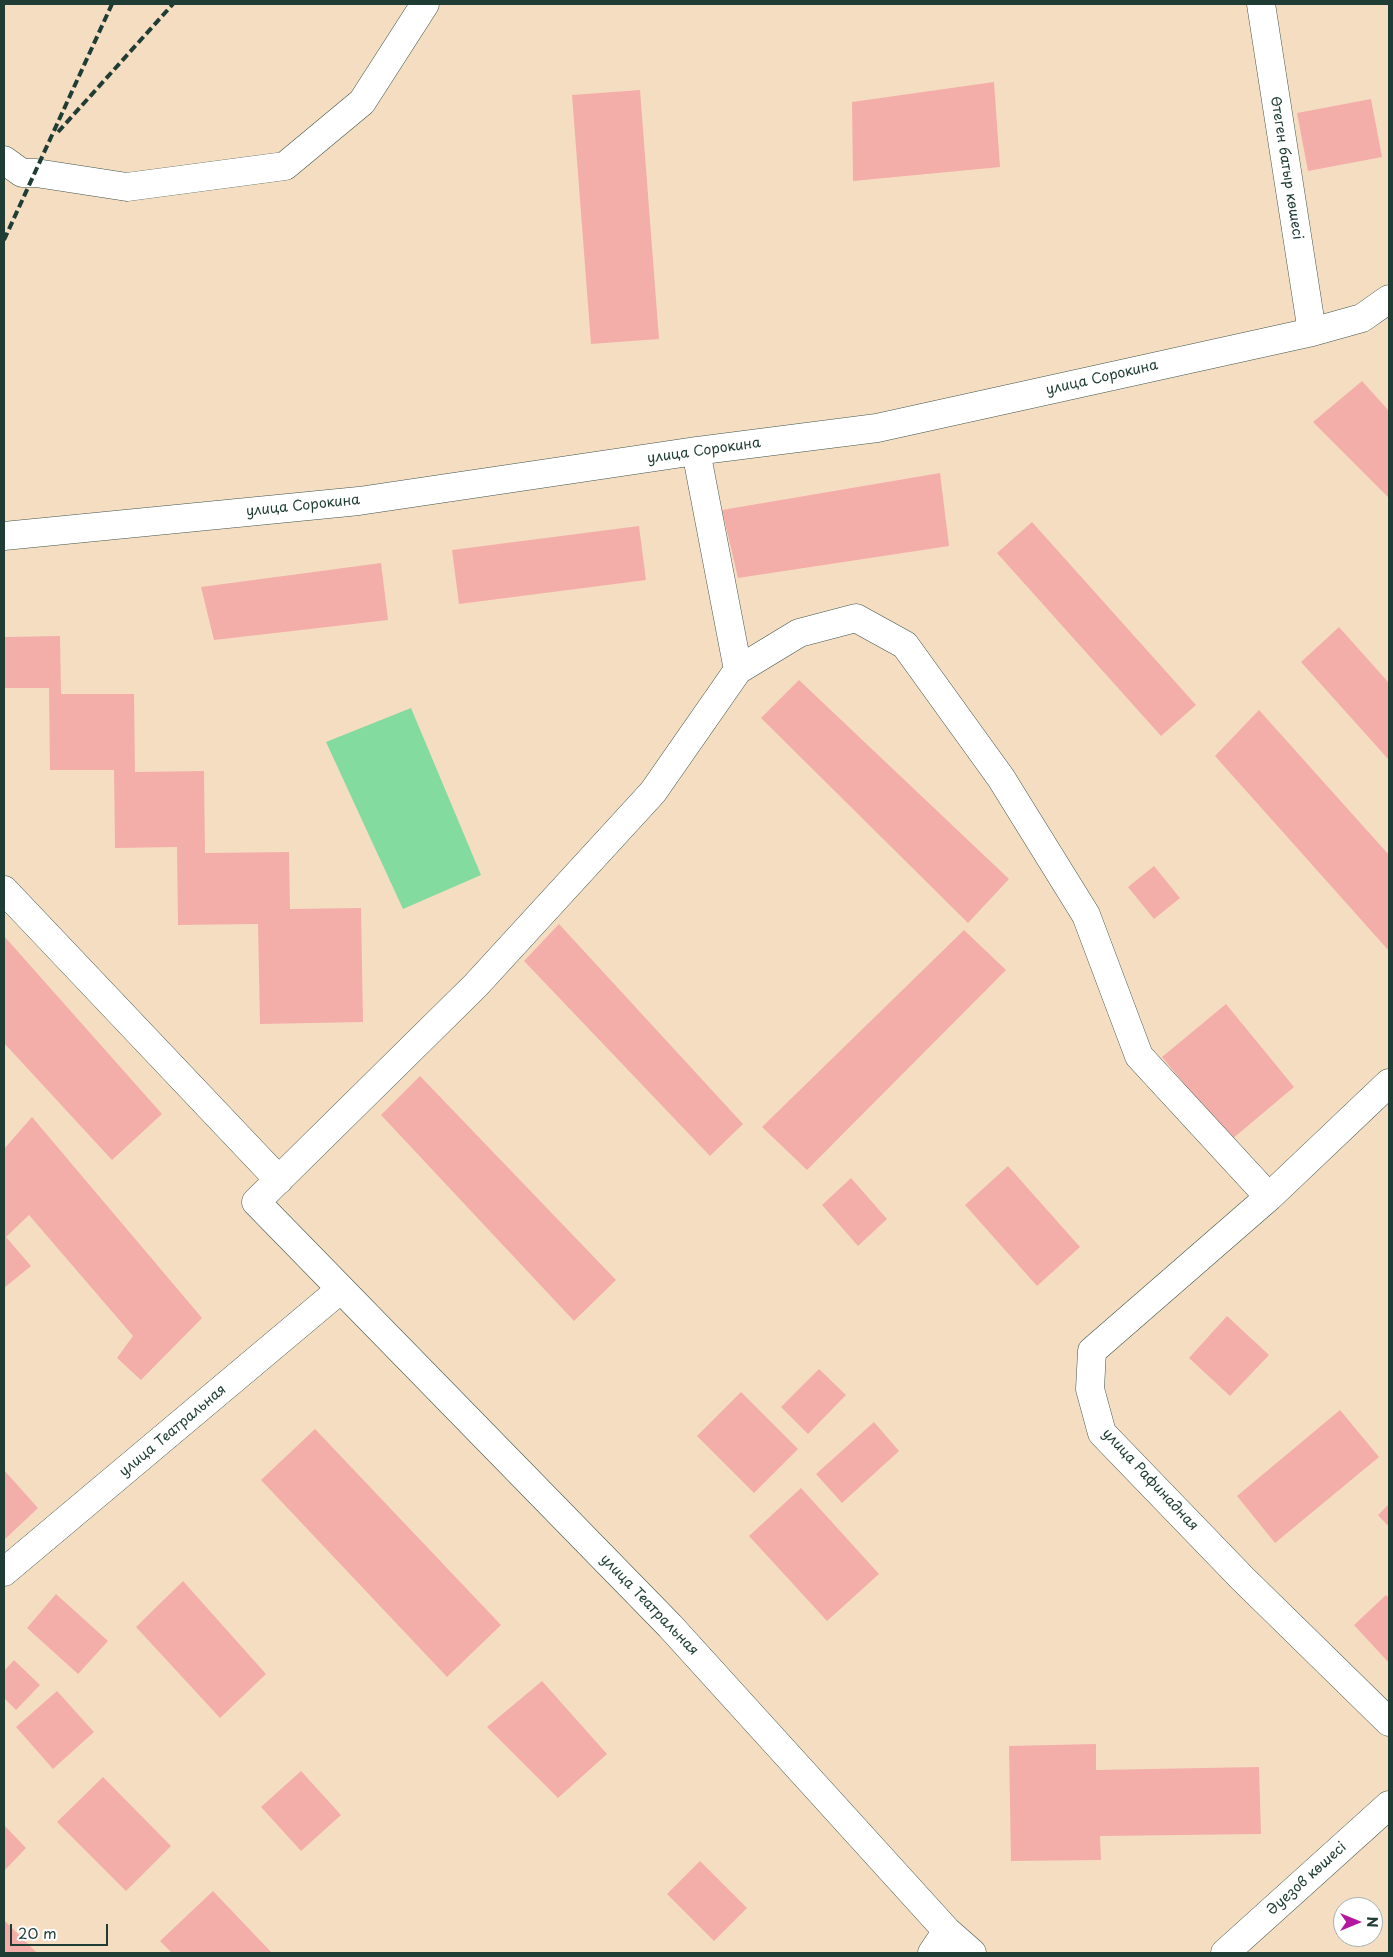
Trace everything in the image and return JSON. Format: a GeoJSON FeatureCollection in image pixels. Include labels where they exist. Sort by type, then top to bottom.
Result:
{"type":"FeatureCollection","features":[{"type":"Feature","properties":{"kind":"street"},"geometry":{"type":"LineString","coordinates":[[4,160],[22,173],[36,173],[127,187],[285,166],[362,102],[425,4]]}},
{"type":"Feature","properties":{"kind":"street","name":"Өтеген батыр көшесі"},"geometry":{"type":"LineString","coordinates":[[1261,4],[1312,332]]}},
{"type":"Feature","properties":{"kind":"street","name":"улица Сорокина"},"geometry":{"type":"LineString","coordinates":[[4,536],[359,501],[696,451],[877,428],[1312,332],[1362,318],[1389,299]]}},
{"type":"Feature","properties":{"kind":"street"},"geometry":{"type":"LineString","coordinates":[[696,451],[738,670]]}},
{"type":"Feature","properties":{"kind":"street"},"geometry":{"type":"LineString","coordinates":[[4,890],[279,1180],[476,985],[653,792],[738,670],[799,633],[856,618],[905,645],[1001,778],[1086,915],[1139,1056],[1269,1197]]}},
{"type":"Feature","properties":{"kind":"street","name":"улица Рафинадная"},"geometry":{"type":"LineString","coordinates":[[1389,1082],[1269,1197],[1092,1351],[1090,1389],[1102,1433],[1242,1578],[1389,1722]]}},
{"type":"Feature","properties":{"kind":"street","name":"улица Театральная"},"geometry":{"type":"LineString","coordinates":[[279,1180],[256,1202],[670,1626],[947,1931],[972,1953]]}},
{"type":"Feature","properties":{"kind":"street","name":"улица Театральная"},"geometry":{"type":"LineString","coordinates":[[4,1572],[341,1289]]}},
{"type":"Feature","properties":{"kind":"street","name":"Әуезов көшесі"},"geometry":{"type":"LineString","coordinates":[[1225,1953],[1389,1805]]}},
{"type":"Feature","properties":{"kind":"street"},"geometry":{"type":"LineString","coordinates":[[932,1953],[947,1931]]}},
{"type":"Feature","properties":{"kind":"green space"},"geometry":{"type":"Polygon","coordinates":[[[411,708],[481,875],[403,909],[326,742],[411,708]]]}},
{"type":"Feature","properties":{"kind":"building"},"geometry":{"type":"Polygon","coordinates":[[[994,82],[1000,167],[853,181],[852,102],[994,82]]]}},
{"type":"Feature","properties":{"kind":"building"},"geometry":{"type":"Polygon","coordinates":[[[640,90],[659,339],[591,344],[572,95],[640,90]]]}},
{"type":"Feature","properties":{"kind":"building"},"geometry":{"type":"Polygon","coordinates":[[[1371,99],[1382,157],[1308,171],[1297,113],[1371,99]]]}},
{"type":"Feature","properties":{"kind":"building"},"geometry":{"type":"Polygon","coordinates":[[[1362,381],[1389,411],[1389,498],[1313,422],[1362,381]]]}},
{"type":"Feature","properties":{"kind":"building"},"geometry":{"type":"Polygon","coordinates":[[[940,473],[949,546],[738,578],[722,510],[940,473]]]}},
{"type":"Feature","properties":{"kind":"building"},"geometry":{"type":"Polygon","coordinates":[[[1032,522],[1196,705],[1161,736],[997,553],[1032,522]]]}},
{"type":"Feature","properties":{"kind":"building"},"geometry":{"type":"Polygon","coordinates":[[[639,526],[646,580],[459,604],[452,550],[639,526]]]}},
{"type":"Feature","properties":{"kind":"building"},"geometry":{"type":"Polygon","coordinates":[[[381,563],[388,620],[214,640],[201,587],[381,563]]]}},
{"type":"Feature","properties":{"kind":"building"},"geometry":{"type":"Polygon","coordinates":[[[1339,627],[1389,683],[1389,760],[1301,662],[1339,627]]]}},
{"type":"Feature","properties":{"kind":"building"},"geometry":{"type":"Polygon","coordinates":[[[60,636],[61,694],[134,694],[135,772],[204,771],[205,853],[289,852],[290,909],[361,908],[363,1022],[260,1024],[258,924],[178,925],[177,847],[115,848],[114,770],[50,770],[49,688],[4,688],[4,637],[60,636]]]}},
{"type":"Feature","properties":{"kind":"building"},"geometry":{"type":"Polygon","coordinates":[[[799,680],[1009,879],[968,923],[761,718],[799,680]]]}},
{"type":"Feature","properties":{"kind":"building"},"geometry":{"type":"Polygon","coordinates":[[[1259,710],[1389,855],[1389,951],[1215,756],[1259,710]]]}},
{"type":"Feature","properties":{"kind":"building"},"geometry":{"type":"Polygon","coordinates":[[[1154,866],[1180,898],[1154,919],[1128,887],[1154,866]]]}},
{"type":"Feature","properties":{"kind":"building"},"geometry":{"type":"Polygon","coordinates":[[[559,924],[743,1124],[710,1156],[524,961],[559,924]]]}},
{"type":"Feature","properties":{"kind":"building"},"geometry":{"type":"Polygon","coordinates":[[[964,930],[1006,970],[807,1170],[762,1127],[964,930]]]}},
{"type":"Feature","properties":{"kind":"building"},"geometry":{"type":"Polygon","coordinates":[[[4,936],[162,1114],[112,1160],[4,1043],[4,936]]]}},
{"type":"Feature","properties":{"kind":"building"},"geometry":{"type":"Polygon","coordinates":[[[1226,1004],[1294,1087],[1231,1140],[1162,1057],[1226,1004]]]}},
{"type":"Feature","properties":{"kind":"building"},"geometry":{"type":"Polygon","coordinates":[[[420,1076],[616,1280],[574,1321],[381,1115],[420,1076]]]}},
{"type":"Feature","properties":{"kind":"building"},"geometry":{"type":"Polygon","coordinates":[[[32,1117],[202,1318],[141,1380],[117,1358],[133,1336],[29,1215],[6,1237],[31,1266],[4,1288],[4,1149],[32,1117]]]}},
{"type":"Feature","properties":{"kind":"building"},"geometry":{"type":"Polygon","coordinates":[[[1008,1166],[1080,1247],[1037,1286],[965,1205],[1008,1166]]]}},
{"type":"Feature","properties":{"kind":"building"},"geometry":{"type":"Polygon","coordinates":[[[851,1178],[887,1219],[858,1246],[822,1205],[851,1178]]]}},
{"type":"Feature","properties":{"kind":"building"},"geometry":{"type":"Polygon","coordinates":[[[1227,1316],[1269,1355],[1230,1396],[1189,1358],[1227,1316]]]}},
{"type":"Feature","properties":{"kind":"building"},"geometry":{"type":"Polygon","coordinates":[[[819,1369],[846,1395],[808,1434],[781,1407],[819,1369]]]}},
{"type":"Feature","properties":{"kind":"building"},"geometry":{"type":"Polygon","coordinates":[[[741,1392],[798,1449],[754,1493],[697,1436],[741,1392]]]}},
{"type":"Feature","properties":{"kind":"building"},"geometry":{"type":"Polygon","coordinates":[[[1340,1410],[1379,1457],[1275,1543],[1237,1496],[1340,1410]]]}},
{"type":"Feature","properties":{"kind":"building"},"geometry":{"type":"Polygon","coordinates":[[[874,1422],[899,1451],[842,1503],[816,1474],[874,1422]]]}},
{"type":"Feature","properties":{"kind":"building"},"geometry":{"type":"Polygon","coordinates":[[[315,1429],[501,1625],[447,1677],[261,1480],[315,1429]]]}},
{"type":"Feature","properties":{"kind":"building"},"geometry":{"type":"Polygon","coordinates":[[[4,1470],[38,1508],[4,1540],[4,1470]]]}},
{"type":"Feature","properties":{"kind":"building"},"geometry":{"type":"Polygon","coordinates":[[[801,1488],[879,1574],[827,1621],[749,1536],[801,1488]]]}},
{"type":"Feature","properties":{"kind":"building"},"geometry":{"type":"Polygon","coordinates":[[[1389,1504],[1389,1527],[1378,1515],[1389,1504]]]}},
{"type":"Feature","properties":{"kind":"building"},"geometry":{"type":"Polygon","coordinates":[[[183,1581],[266,1674],[220,1718],[136,1627],[183,1581]]]}},
{"type":"Feature","properties":{"kind":"building"},"geometry":{"type":"Polygon","coordinates":[[[56,1594],[108,1641],[78,1674],[27,1628],[56,1594]]]}},
{"type":"Feature","properties":{"kind":"building"},"geometry":{"type":"Polygon","coordinates":[[[1386,1595],[1389,1598],[1389,1663],[1354,1625],[1386,1595]]]}},
{"type":"Feature","properties":{"kind":"building"},"geometry":{"type":"Polygon","coordinates":[[[14,1660],[40,1685],[16,1710],[4,1698],[4,1671],[14,1660]]]}},
{"type":"Feature","properties":{"kind":"building"},"geometry":{"type":"Polygon","coordinates":[[[542,1681],[607,1754],[558,1798],[487,1727],[542,1681]]]}},
{"type":"Feature","properties":{"kind":"building"},"geometry":{"type":"Polygon","coordinates":[[[57,1691],[94,1732],[53,1769],[16,1727],[57,1691]]]}},
{"type":"Feature","properties":{"kind":"building"},"geometry":{"type":"Polygon","coordinates":[[[1096,1744],[1096,1770],[1259,1767],[1261,1834],[1100,1836],[1101,1860],[1011,1861],[1009,1746],[1096,1744]]]}},
{"type":"Feature","properties":{"kind":"building"},"geometry":{"type":"Polygon","coordinates":[[[301,1771],[341,1815],[301,1851],[261,1807],[301,1771]]]}},
{"type":"Feature","properties":{"kind":"building"},"geometry":{"type":"Polygon","coordinates":[[[103,1777],[171,1846],[126,1891],[57,1822],[103,1777]]]}},
{"type":"Feature","properties":{"kind":"building"},"geometry":{"type":"Polygon","coordinates":[[[4,1825],[26,1848],[4,1871],[4,1825]]]}},
{"type":"Feature","properties":{"kind":"building"},"geometry":{"type":"Polygon","coordinates":[[[700,1861],[747,1908],[714,1941],[667,1894],[700,1861]]]}},
{"type":"Feature","properties":{"kind":"building"},"geometry":{"type":"Polygon","coordinates":[[[213,1891],[272,1953],[172,1953],[160,1941],[213,1891]]]}},
{"type":"Feature","properties":{"kind":"building"},"geometry":{"type":"Polygon","coordinates":[[[4,1920],[37,1953],[4,1953],[4,1920]]]}},
{"type":"Feature","properties":{"kind":"railway"},"geometry":{"type":"LineString","coordinates":[[4,240],[112,4]]}},
{"type":"Feature","properties":{"kind":"railway"},"geometry":{"type":"LineString","coordinates":[[58,132],[173,4]]}}]}
